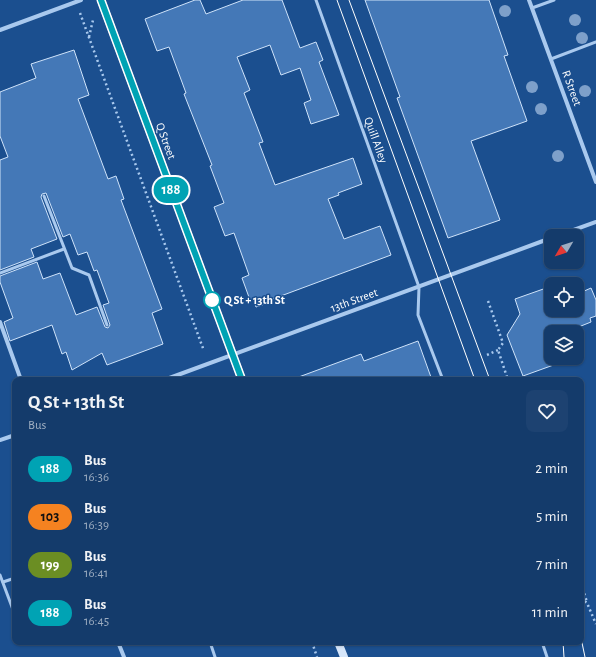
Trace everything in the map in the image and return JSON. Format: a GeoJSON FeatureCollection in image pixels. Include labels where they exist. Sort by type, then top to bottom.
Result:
{"type":"FeatureCollection","features":[{"type":"Feature","properties":{"kind":"main road","name":"Q Street"},"geometry":{"type":"LineString","coordinates":[[101,0],[241,377]]}},
{"type":"Feature","properties":{"kind":"main road"},"geometry":{"type":"LineString","coordinates":[[339,645],[344,657]]}},
{"type":"Feature","properties":{"kind":"street"},"geometry":{"type":"LineString","coordinates":[[0,30],[81,0]]}},
{"type":"Feature","properties":{"kind":"street","name":"R Street"},"geometry":{"type":"LineString","coordinates":[[529,0],[596,182]]}},
{"type":"Feature","properties":{"kind":"street"},"geometry":{"type":"LineString","coordinates":[[576,229],[596,222]]}},
{"type":"Feature","properties":{"kind":"street","name":"13th Street"},"geometry":{"type":"LineString","coordinates":[[172,377],[544,241]]}},
{"type":"Feature","properties":{"kind":"street"},"geometry":{"type":"LineString","coordinates":[[0,322],[20,377]]}},
{"type":"Feature","properties":{"kind":"street"},"geometry":{"type":"LineString","coordinates":[[0,440],[12,436]]}},
{"type":"Feature","properties":{"kind":"street"},"geometry":{"type":"LineString","coordinates":[[119,645],[124,657]]}},
{"type":"Feature","properties":{"kind":"lane","name":"Quill Alley"},"geometry":{"type":"LineString","coordinates":[[316,0],[419,287]]}},
{"type":"Feature","properties":{"kind":"lane"},"geometry":{"type":"LineString","coordinates":[[532,8],[554,0]]}},
{"type":"Feature","properties":{"kind":"lane"},"geometry":{"type":"LineString","coordinates":[[551,59],[596,42]]}},
{"type":"Feature","properties":{"kind":"lane"},"geometry":{"type":"LineString","coordinates":[[44,196],[72,268],[89,275],[107,325]]}},
{"type":"Feature","properties":{"kind":"lane"},"geometry":{"type":"LineString","coordinates":[[0,273],[64,249]]}},
{"type":"Feature","properties":{"kind":"lane"},"geometry":{"type":"LineString","coordinates":[[419,287],[418,315],[442,377]]}},
{"type":"Feature","properties":{"kind":"lane"},"geometry":{"type":"LineString","coordinates":[[0,575],[12,607]]}},
{"type":"Feature","properties":{"kind":"lane"},"geometry":{"type":"LineString","coordinates":[[3,582],[12,579]]}},
{"type":"Feature","properties":{"kind":"lane"},"geometry":{"type":"LineString","coordinates":[[211,645],[215,657]]}},
{"type":"Feature","properties":{"kind":"lane"},"geometry":{"type":"LineString","coordinates":[[543,645],[547,657]]}},
{"type":"Feature","properties":{"kind":"path"},"geometry":{"type":"LineString","coordinates":[[76,2],[209,364]]}},
{"type":"Feature","properties":{"kind":"path"},"geometry":{"type":"LineString","coordinates":[[487,355],[498,350],[503,343],[488,301]]}},
{"type":"Feature","properties":{"kind":"path"},"geometry":{"type":"LineString","coordinates":[[498,350],[507,377]]}},
{"type":"Feature","properties":{"kind":"path"},"geometry":{"type":"LineString","coordinates":[[584,592],[596,624]]}},
{"type":"Feature","properties":{"kind":"path"},"geometry":{"type":"LineString","coordinates":[[584,600],[588,602]]}},
{"type":"Feature","properties":{"kind":"path"},"geometry":{"type":"LineString","coordinates":[[313,645],[317,657]]}},
{"type":"Feature","properties":{"kind":"building"},"geometry":{"type":"Polygon","coordinates":[[[195,0],[200,0],[206,14],[243,0],[282,0],[300,48],[316,42],[323,60],[319,62],[339,115],[311,124],[304,103],[311,100],[300,68],[281,75],[270,45],[237,57],[250,90],[244,93],[263,142],[259,143],[275,185],[353,158],[362,184],[338,193],[339,195],[328,199],[344,239],[380,226],[391,255],[270,300],[271,302],[256,307],[253,299],[250,300],[242,278],[249,275],[234,233],[225,236],[214,207],[224,203],[210,166],[212,165],[184,94],[186,93],[169,47],[157,51],[145,19],[195,0]]]}},
{"type":"Feature","properties":{"kind":"building"},"geometry":{"type":"Polygon","coordinates":[[[365,0],[489,0],[508,55],[504,56],[527,121],[471,141],[500,220],[448,238],[397,98],[400,97],[365,0]]]}},
{"type":"Feature","properties":{"kind":"building"},"geometry":{"type":"Polygon","coordinates":[[[74,50],[89,95],[78,99],[108,179],[116,176],[124,199],[121,200],[162,309],[152,313],[163,344],[107,365],[102,353],[72,370],[66,352],[62,354],[52,325],[10,341],[4,322],[13,318],[0,282],[0,276],[37,262],[43,279],[60,273],[76,315],[97,307],[105,327],[108,328],[110,325],[103,305],[109,303],[97,270],[94,271],[87,252],[78,255],[70,234],[63,237],[46,193],[42,194],[41,197],[57,239],[31,249],[34,257],[0,270],[0,160],[8,157],[0,136],[0,92],[36,78],[31,64],[74,50]]]}},
{"type":"Feature","properties":{"kind":"building"},"geometry":{"type":"Polygon","coordinates":[[[591,288],[596,300],[596,316],[590,318],[591,322],[584,325],[544,325],[544,365],[554,365],[523,376],[507,335],[520,314],[515,299],[544,289],[544,317],[584,317],[584,291],[591,288]]]}},
{"type":"Feature","properties":{"kind":"building"},"geometry":{"type":"Polygon","coordinates":[[[418,341],[431,377],[299,377],[361,354],[364,361],[418,341]]]}},
{"type":"Feature","properties":{"kind":"tram line"},"geometry":{"type":"LineString","coordinates":[[337,0],[474,377]]}},
{"type":"Feature","properties":{"kind":"tram line"},"geometry":{"type":"LineString","coordinates":[[349,0],[489,377]]}},
{"type":"Feature","properties":{"kind":"tram line"},"geometry":{"type":"LineString","coordinates":[[563,645],[564,657]]}},
{"type":"Feature","properties":{"kind":"tram line"},"geometry":{"type":"LineString","coordinates":[[582,645],[585,657]]}},
{"type":"Feature","properties":{"kind":"bus line","name":"188"},"geometry":{"type":"LineString","coordinates":[[101,0],[241,377]]}},
{"type":"Feature","properties":{"kind":"place","name":"Q St + 13th St"},"geometry":{"type":"Point","coordinates":[212,300]}}]}
